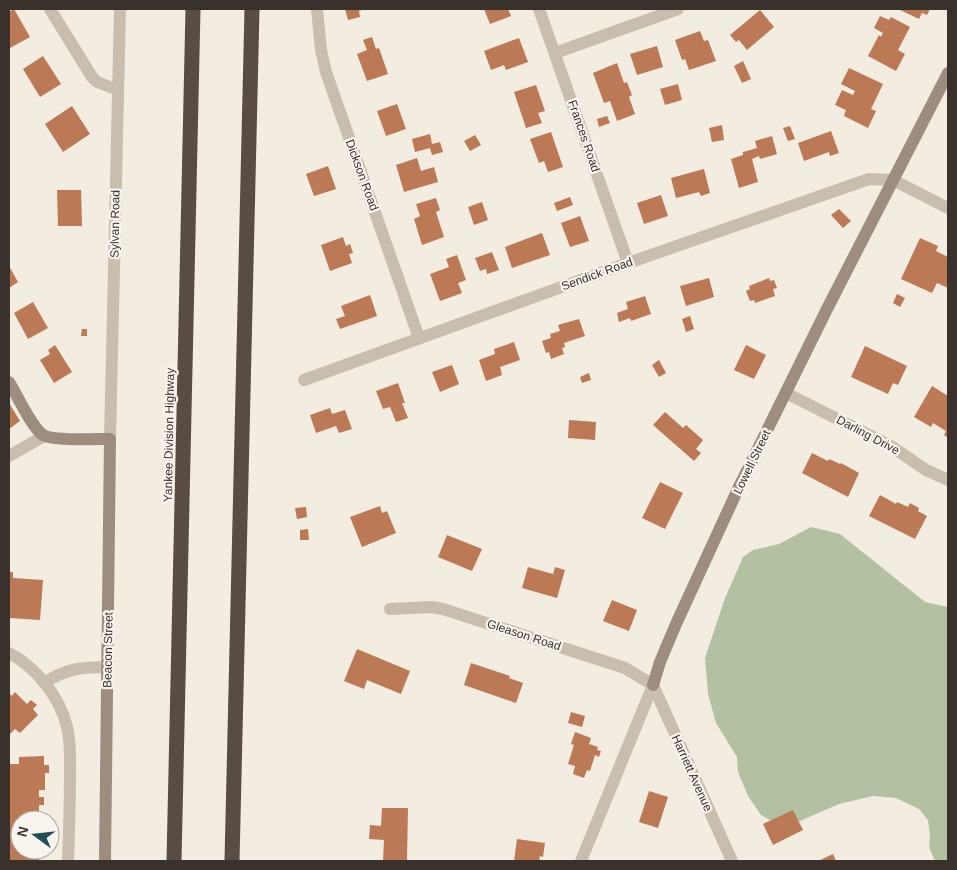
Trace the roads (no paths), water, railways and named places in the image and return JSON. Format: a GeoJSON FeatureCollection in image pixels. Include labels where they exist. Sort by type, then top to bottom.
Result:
{"type":"FeatureCollection","features":[{"type":"Feature","properties":{"kind":"highway","name":"Yankee Division Highway"},"geometry":{"type":"LineString","coordinates":[[174,861],[193,9]]}},
{"type":"Feature","properties":{"kind":"highway"},"geometry":{"type":"LineString","coordinates":[[232,861],[252,9]]}},
{"type":"Feature","properties":{"kind":"street"},"geometry":{"type":"LineString","coordinates":[[50,9],[92,77],[97,82],[118,90]]}},
{"type":"Feature","properties":{"kind":"street","name":"Sylvan Road"},"geometry":{"type":"LineString","coordinates":[[110,439],[120,9]]}},
{"type":"Feature","properties":{"kind":"street","name":"Dickson Road"},"geometry":{"type":"LineString","coordinates":[[317,9],[321,50],[326,72],[419,338]]}},
{"type":"Feature","properties":{"kind":"street","name":"Frances Road"},"geometry":{"type":"LineString","coordinates":[[540,9],[628,263]]}},
{"type":"Feature","properties":{"kind":"street"},"geometry":{"type":"LineString","coordinates":[[555,53],[678,9]]}},
{"type":"Feature","properties":{"kind":"street","name":"Lowell Street"},"geometry":{"type":"LineString","coordinates":[[581,861],[660,662],[730,507],[948,73]]}},
{"type":"Feature","properties":{"kind":"street","name":"Sendick Road"},"geometry":{"type":"LineString","coordinates":[[304,380],[865,180],[875,178],[893,180]]}},
{"type":"Feature","properties":{"kind":"street"},"geometry":{"type":"LineString","coordinates":[[893,180],[948,208]]}},
{"type":"Feature","properties":{"kind":"street"},"geometry":{"type":"LineString","coordinates":[[9,382],[33,422],[44,436]]}},
{"type":"Feature","properties":{"kind":"street","name":"Darling Drive"},"geometry":{"type":"LineString","coordinates":[[786,393],[891,446],[926,470],[948,480]]}},
{"type":"Feature","properties":{"kind":"street"},"geometry":{"type":"LineString","coordinates":[[9,456],[44,436],[110,439]]}},
{"type":"Feature","properties":{"kind":"street","name":"Beacon Street"},"geometry":{"type":"LineString","coordinates":[[105,861],[110,439]]}},
{"type":"Feature","properties":{"kind":"street","name":"Gleason Road"},"geometry":{"type":"LineString","coordinates":[[390,609],[431,607],[443,609],[625,668],[652,685]]}},
{"type":"Feature","properties":{"kind":"street"},"geometry":{"type":"LineString","coordinates":[[9,653],[27,666],[44,683],[61,709],[67,727],[69,740],[68,861]]}},
{"type":"Feature","properties":{"kind":"street"},"geometry":{"type":"LineString","coordinates":[[44,683],[60,673],[73,669],[108,667]]}},
{"type":"Feature","properties":{"kind":"street","name":"Harriett Avenue"},"geometry":{"type":"LineString","coordinates":[[652,685],[732,861]]}}]}
